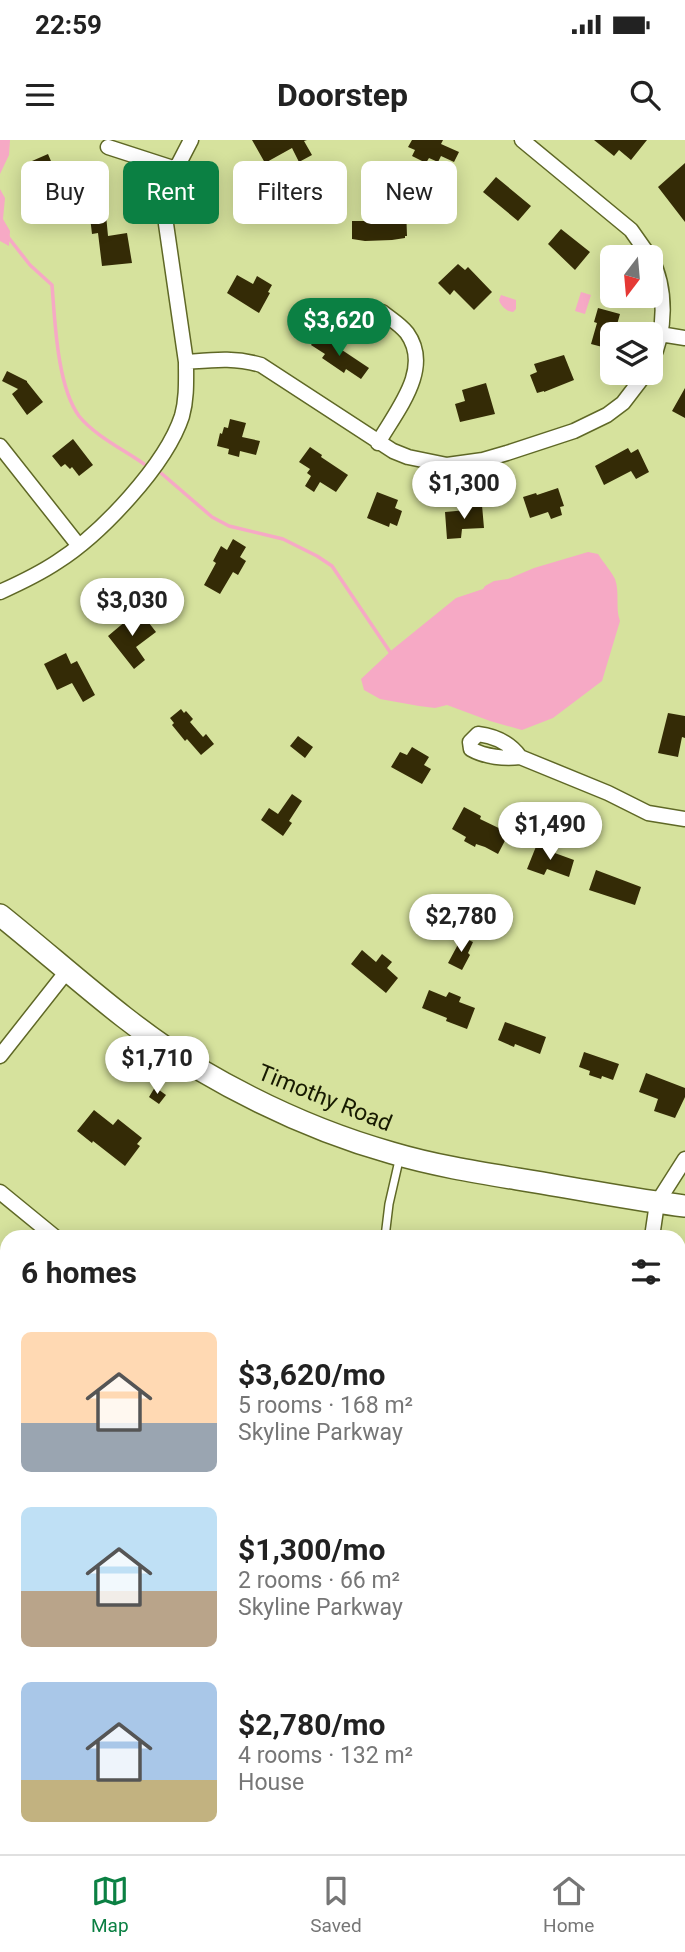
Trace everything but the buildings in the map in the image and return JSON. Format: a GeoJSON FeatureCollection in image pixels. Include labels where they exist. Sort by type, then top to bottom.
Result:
{"type":"FeatureCollection","features":[{"type":"Feature","properties":{"kind":"main road","name":"Timothy Road"},"geometry":{"type":"LineString","coordinates":[[0,915],[136,1025],[196,1067],[285,1114],[333,1134],[443,1166],[685,1206]]}},
{"type":"Feature","properties":{"kind":"street"},"geometry":{"type":"LineString","coordinates":[[180,161],[191,140]]}},
{"type":"Feature","properties":{"kind":"street"},"geometry":{"type":"LineString","coordinates":[[522,140],[631,230],[642,245]]}},
{"type":"Feature","properties":{"kind":"street"},"geometry":{"type":"LineString","coordinates":[[108,147],[151,161]]}},
{"type":"Feature","properties":{"kind":"street"},"geometry":{"type":"LineString","coordinates":[[0,592],[40,573],[79,546],[149,474],[174,435],[186,395],[186,362],[166,224]]}},
{"type":"Feature","properties":{"kind":"street"},"geometry":{"type":"LineString","coordinates":[[378,443],[411,386],[417,364],[408,335],[382,312]]}},
{"type":"Feature","properties":{"kind":"street"},"geometry":{"type":"LineString","coordinates":[[663,334],[685,338]]}},
{"type":"Feature","properties":{"kind":"street"},"geometry":{"type":"LineString","coordinates":[[186,362],[229,359],[246,360],[261,365],[378,443],[393,451],[447,465],[483,460],[591,424],[623,403],[637,385]]}},
{"type":"Feature","properties":{"kind":"street"},"geometry":{"type":"LineString","coordinates":[[0,446],[79,546]]}},
{"type":"Feature","properties":{"kind":"street"},"geometry":{"type":"LineString","coordinates":[[520,757],[608,793],[648,813],[685,819]]}},
{"type":"Feature","properties":{"kind":"street"},"geometry":{"type":"LineString","coordinates":[[0,1056],[67,971]]}},
{"type":"Feature","properties":{"kind":"street"},"geometry":{"type":"LineString","coordinates":[[653,1230],[657,1203],[685,1159]]}},
{"type":"Feature","properties":{"kind":"street"},"geometry":{"type":"LineString","coordinates":[[0,1192],[46,1230]]}},
{"type":"Feature","properties":{"kind":"lane"},"geometry":{"type":"LineString","coordinates":[[386,1230],[400,1155]]}},
{"type":"Feature","properties":{"kind":"shaded area"},"geometry":{"type":"Polygon","coordinates":[[[0,140],[10,140],[9,155],[0,174],[0,140]]]}},
{"type":"Feature","properties":{"kind":"shaded area"},"geometry":{"type":"Polygon","coordinates":[[[0,189],[5,198],[3,219],[10,231],[9,246],[0,241],[0,189]]]}},
{"type":"Feature","properties":{"kind":"shaded area"},"geometry":{"type":"Polygon","coordinates":[[[581,292],[591,295],[585,314],[575,311],[581,292]]]}},
{"type":"Feature","properties":{"kind":"shaded area"},"geometry":{"type":"Polygon","coordinates":[[[501,295],[516,300],[516,309],[513,312],[506,310],[501,304],[501,295]]]}},
{"type":"Feature","properties":{"kind":"shaded area"},"geometry":{"type":"Polygon","coordinates":[[[588,552],[598,554],[615,579],[620,621],[602,681],[553,718],[522,730],[447,705],[435,708],[380,699],[364,690],[361,679],[456,598],[483,589],[494,581],[508,579],[534,568],[588,552]]]}},
{"type":"Feature","properties":{"kind":"waterway"},"geometry":{"type":"LineString","coordinates":[[8,237],[30,265],[52,285],[62,371],[66,388],[79,416],[101,436],[144,464]]}},
{"type":"Feature","properties":{"kind":"waterway"},"geometry":{"type":"LineString","coordinates":[[161,473],[212,517],[229,526],[283,539],[332,566],[390,652]]}}]}
